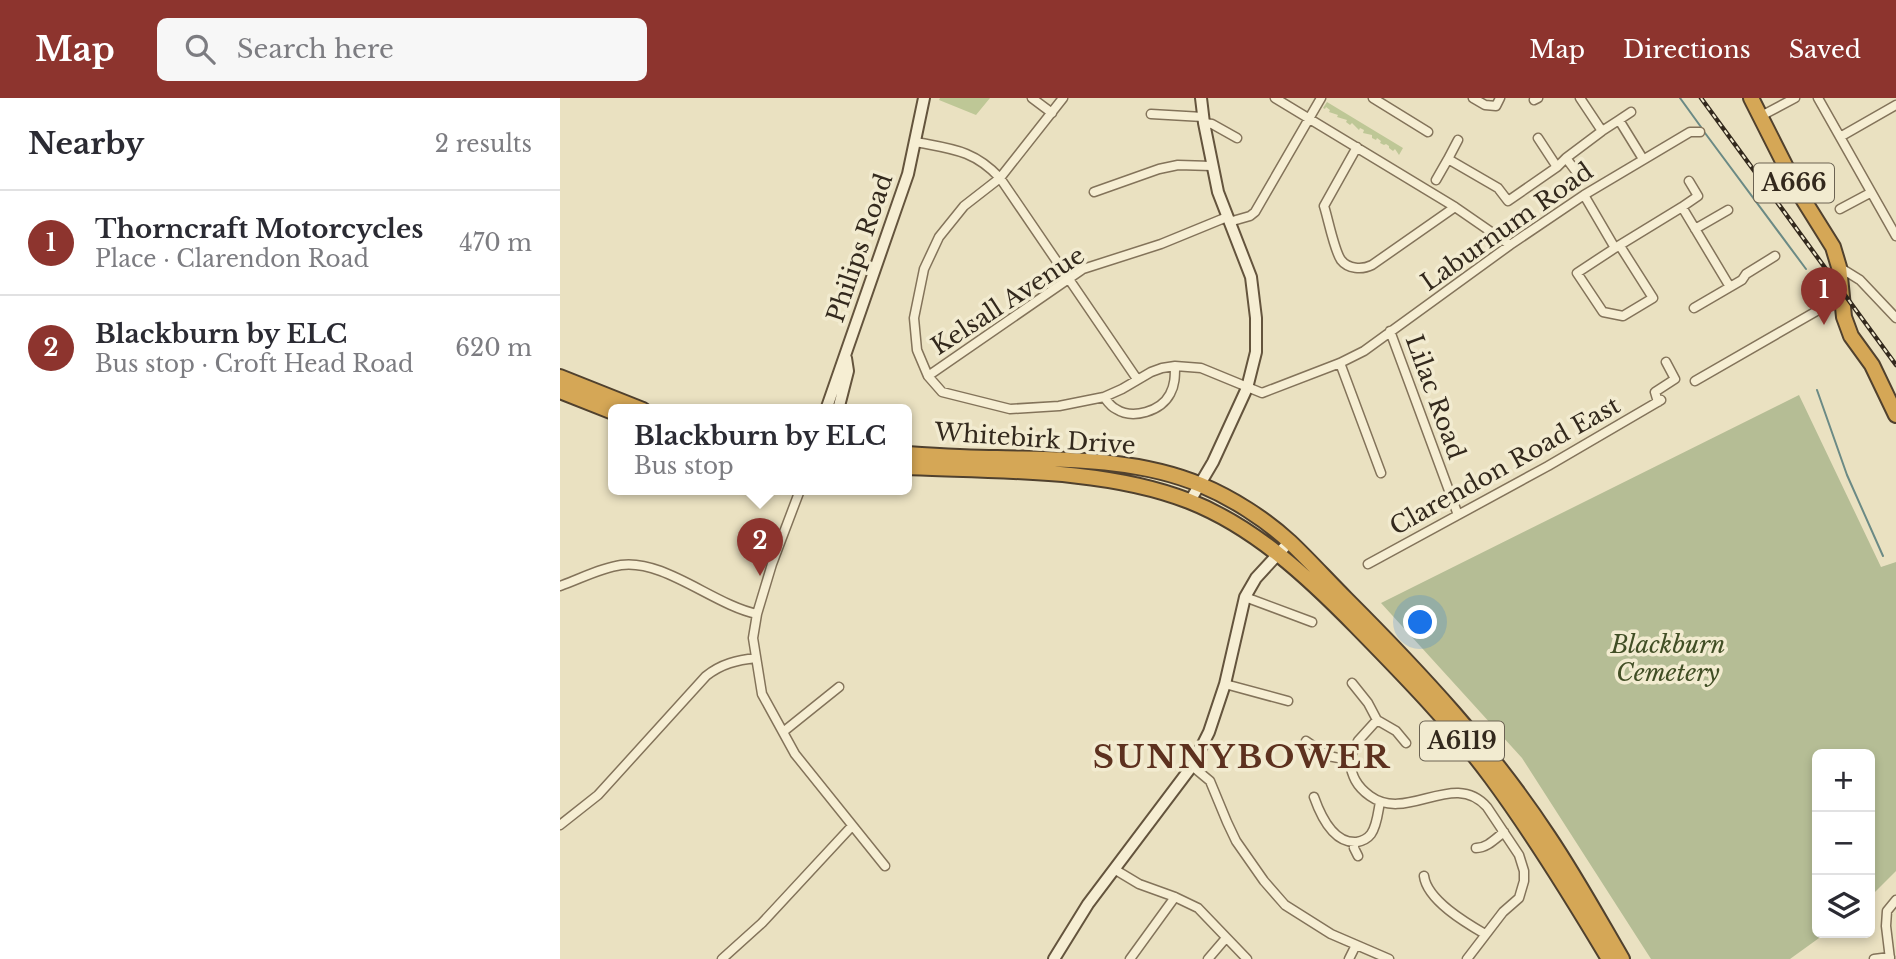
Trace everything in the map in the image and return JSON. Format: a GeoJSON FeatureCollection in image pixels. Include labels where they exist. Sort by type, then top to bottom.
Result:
{"type":"FeatureCollection","features":[{"type":"Feature","properties":{"kind":"highway","name":"A666"},"geometry":{"type":"LineString","coordinates":[[1751,98],[1798,191],[1833,247],[1839,267],[1844,317],[1851,336],[1872,365],[1896,415]]}},
{"type":"Feature","properties":{"kind":"highway"},"geometry":{"type":"LineString","coordinates":[[560,377],[627,404]]}},
{"type":"Feature","properties":{"kind":"highway"},"geometry":{"type":"LineString","coordinates":[[560,391],[608,410]]}},
{"type":"Feature","properties":{"kind":"highway","name":"Whitebirk Drive"},"geometry":{"type":"LineString","coordinates":[[912,454],[1096,461],[1160,472],[1200,484]]}},
{"type":"Feature","properties":{"kind":"highway","name":"Whitebirk Drive"},"geometry":{"type":"LineString","coordinates":[[912,467],[1083,477],[1149,489],[1190,501]]}},
{"type":"Feature","properties":{"kind":"highway","name":"A6119"},"geometry":{"type":"LineString","coordinates":[[1200,484],[1230,499],[1290,541],[1408,661],[1500,770],[1547,835],[1622,959]]}},
{"type":"Feature","properties":{"kind":"highway","name":"A6119"},"geometry":{"type":"LineString","coordinates":[[1190,501],[1235,523],[1318,587],[1417,689],[1483,767],[1511,806],[1609,959]]}},
{"type":"Feature","properties":{"kind":"street","name":"Philips Road"},"geometry":{"type":"LineString","coordinates":[[828,404],[908,174],[924,98]]}},
{"type":"Feature","properties":{"kind":"street"},"geometry":{"type":"LineString","coordinates":[[1032,98],[1052,113]]}},
{"type":"Feature","properties":{"kind":"street"},"geometry":{"type":"LineString","coordinates":[[1063,98],[1000,178],[964,206],[939,237],[924,269],[914,318],[917,350],[928,376],[942,393],[1010,409],[1059,406],[1104,397],[1162,368],[1175,366],[1201,368],[1247,388]]}},
{"type":"Feature","properties":{"kind":"street"},"geometry":{"type":"LineString","coordinates":[[1190,501],[1213,462],[1247,388],[1256,352],[1256,318],[1251,277],[1218,192],[1200,98]]}},
{"type":"Feature","properties":{"kind":"street"},"geometry":{"type":"LineString","coordinates":[[1275,98],[1455,207],[1510,244]]}},
{"type":"Feature","properties":{"kind":"street","name":"Kelsall Avenue"},"geometry":{"type":"LineString","coordinates":[[928,376],[1083,269],[1228,220],[1250,216],[1255,212],[1321,98]]}},
{"type":"Feature","properties":{"kind":"street"},"geometry":{"type":"LineString","coordinates":[[1373,98],[1428,132]]}},
{"type":"Feature","properties":{"kind":"street"},"geometry":{"type":"LineString","coordinates":[[1473,98],[1485,105],[1496,106],[1500,98]]}},
{"type":"Feature","properties":{"kind":"street"},"geometry":{"type":"LineString","coordinates":[[1580,98],[1602,131]]}},
{"type":"Feature","properties":{"kind":"street"},"geometry":{"type":"LineString","coordinates":[[1761,116],[1795,98]]}},
{"type":"Feature","properties":{"kind":"street"},"geometry":{"type":"LineString","coordinates":[[1818,98],[1896,236]]}},
{"type":"Feature","properties":{"kind":"street"},"geometry":{"type":"LineString","coordinates":[[1840,137],[1896,105]]}},
{"type":"Feature","properties":{"kind":"street"},"geometry":{"type":"LineString","coordinates":[[1448,159],[1498,188],[1508,201],[1632,112]]}},
{"type":"Feature","properties":{"kind":"street"},"geometry":{"type":"LineString","coordinates":[[1151,114],[1203,120],[1237,138]]}},
{"type":"Feature","properties":{"kind":"street"},"geometry":{"type":"LineString","coordinates":[[1619,120],[1643,159]]}},
{"type":"Feature","properties":{"kind":"street","name":"Laburnum Road"},"geometry":{"type":"LineString","coordinates":[[1247,388],[1262,393],[1364,351],[1510,244],[1584,195],[1690,132],[1700,132]]}},
{"type":"Feature","properties":{"kind":"street"},"geometry":{"type":"LineString","coordinates":[[1538,138],[1557,167]]}},
{"type":"Feature","properties":{"kind":"street"},"geometry":{"type":"LineString","coordinates":[[1436,180],[1458,140]]}},
{"type":"Feature","properties":{"kind":"street"},"geometry":{"type":"LineString","coordinates":[[916,142],[952,149],[987,164],[1000,178],[1137,379]]}},
{"type":"Feature","properties":{"kind":"street"},"geometry":{"type":"LineString","coordinates":[[1357,147],[1324,206],[1339,256],[1347,265],[1357,268],[1372,265],[1455,207]]}},
{"type":"Feature","properties":{"kind":"street"},"geometry":{"type":"LineString","coordinates":[[1566,158],[1581,178]]}},
{"type":"Feature","properties":{"kind":"street"},"geometry":{"type":"LineString","coordinates":[[1094,192],[1159,169],[1178,165],[1212,166]]}},
{"type":"Feature","properties":{"kind":"street"},"geometry":{"type":"LineString","coordinates":[[1584,195],[1618,247],[1653,298],[1623,316],[1603,312],[1577,273],[1618,247],[1682,207],[1698,196],[1689,181]]}},
{"type":"Feature","properties":{"kind":"street"},"geometry":{"type":"LineString","coordinates":[[1840,209],[1870,193]]}},
{"type":"Feature","properties":{"kind":"street"},"geometry":{"type":"LineString","coordinates":[[1682,207],[1730,287]]}},
{"type":"Feature","properties":{"kind":"street"},"geometry":{"type":"LineString","coordinates":[[1695,229],[1728,210]]}},
{"type":"Feature","properties":{"kind":"street"},"geometry":{"type":"LineString","coordinates":[[1694,308],[1742,280],[1746,274],[1775,256]]}},
{"type":"Feature","properties":{"kind":"street"},"geometry":{"type":"LineString","coordinates":[[1839,267],[1860,280],[1896,318]]}},
{"type":"Feature","properties":{"kind":"street"},"geometry":{"type":"LineString","coordinates":[[1695,381],[1841,297]]}},
{"type":"Feature","properties":{"kind":"street","name":"Lilac Road"},"geometry":{"type":"LineString","coordinates":[[1390,331],[1458,515]]}},
{"type":"Feature","properties":{"kind":"street"},"geometry":{"type":"LineString","coordinates":[[840,404],[848,371],[845,356]]}},
{"type":"Feature","properties":{"kind":"street","name":"Clarendon Road East"},"geometry":{"type":"LineString","coordinates":[[1368,564],[1659,401],[1655,392],[1675,379],[1666,362]]}},
{"type":"Feature","properties":{"kind":"street"},"geometry":{"type":"LineString","coordinates":[[1340,363],[1381,473]]}},
{"type":"Feature","properties":{"kind":"street"},"geometry":{"type":"LineString","coordinates":[[1104,397],[1115,409],[1133,415],[1154,410],[1170,396],[1175,379],[1175,366]]}},
{"type":"Feature","properties":{"kind":"street"},"geometry":{"type":"LineString","coordinates":[[798,495],[772,564],[757,614],[753,638],[762,694],[795,754],[885,866]]}},
{"type":"Feature","properties":{"kind":"street"},"geometry":{"type":"LineString","coordinates":[[1054,959],[1076,921],[1192,766],[1209,732],[1225,684],[1245,597],[1256,578],[1290,541]]}},
{"type":"Feature","properties":{"kind":"street"},"geometry":{"type":"LineString","coordinates":[[560,586],[608,568],[634,564],[659,569],[742,611],[757,614]]}},
{"type":"Feature","properties":{"kind":"street"},"geometry":{"type":"LineString","coordinates":[[1245,597],[1312,622]]}},
{"type":"Feature","properties":{"kind":"street"},"geometry":{"type":"LineString","coordinates":[[560,825],[598,795],[706,676],[723,665],[756,657]]}},
{"type":"Feature","properties":{"kind":"street"},"geometry":{"type":"LineString","coordinates":[[1352,683],[1377,720],[1396,731],[1406,743]]}},
{"type":"Feature","properties":{"kind":"street"},"geometry":{"type":"LineString","coordinates":[[1225,684],[1288,701]]}},
{"type":"Feature","properties":{"kind":"street"},"geometry":{"type":"LineString","coordinates":[[783,732],[839,687]]}},
{"type":"Feature","properties":{"kind":"street"},"geometry":{"type":"LineString","coordinates":[[1377,720],[1358,741],[1349,760],[1352,775],[1359,786],[1380,802],[1388,804],[1408,804],[1450,792],[1471,795],[1481,801],[1519,855],[1524,881],[1519,898],[1503,912],[1467,959]]}},
{"type":"Feature","properties":{"kind":"street"},"geometry":{"type":"LineString","coordinates":[[1306,741],[1328,757],[1349,760]]}},
{"type":"Feature","properties":{"kind":"street"},"geometry":{"type":"LineString","coordinates":[[1192,766],[1210,780],[1237,841],[1271,889],[1286,905],[1331,934],[1389,959]]}},
{"type":"Feature","properties":{"kind":"street"},"geometry":{"type":"LineString","coordinates":[[1313,797],[1329,827],[1341,837],[1354,842],[1365,839],[1372,832],[1380,802]]}},
{"type":"Feature","properties":{"kind":"street"},"geometry":{"type":"LineString","coordinates":[[722,959],[762,923],[852,826]]}},
{"type":"Feature","properties":{"kind":"street"},"geometry":{"type":"LineString","coordinates":[[1476,848],[1487,850],[1504,832]]}},
{"type":"Feature","properties":{"kind":"street"},"geometry":{"type":"LineString","coordinates":[[1354,842],[1358,856]]}},
{"type":"Feature","properties":{"kind":"street"},"geometry":{"type":"LineString","coordinates":[[1114,869],[1139,884],[1198,908],[1247,959]]}},
{"type":"Feature","properties":{"kind":"street"},"geometry":{"type":"LineString","coordinates":[[1424,876],[1425,884],[1445,907],[1485,934]]}},
{"type":"Feature","properties":{"kind":"street"},"geometry":{"type":"LineString","coordinates":[[1130,959],[1175,897]]}},
{"type":"Feature","properties":{"kind":"street"},"geometry":{"type":"LineString","coordinates":[[1874,959],[1890,958],[1887,911],[1896,900]]}},
{"type":"Feature","properties":{"kind":"street"},"geometry":{"type":"LineString","coordinates":[[1886,926],[1896,929]]}},
{"type":"Feature","properties":{"kind":"street"},"geometry":{"type":"LineString","coordinates":[[1208,959],[1226,938]]}},
{"type":"Feature","properties":{"kind":"street"},"geometry":{"type":"LineString","coordinates":[[1349,959],[1356,945]]}},
{"type":"Feature","properties":{"kind":"green space"},"geometry":{"type":"Polygon","coordinates":[[[990,98],[976,115],[939,100],[990,98]]]}},
{"type":"Feature","properties":{"kind":"green space"},"geometry":{"type":"Polygon","coordinates":[[[1327,102],[1403,148],[1399,155],[1395,149],[1393,151],[1377,138],[1372,138],[1372,135],[1363,133],[1364,130],[1359,130],[1352,123],[1350,125],[1346,122],[1347,120],[1329,112],[1326,107],[1323,108],[1327,102]]]}},
{"type":"Feature","properties":{"kind":"green space","name":"Blackburn Cemetery"},"geometry":{"type":"Polygon","coordinates":[[[1799,395],[1881,567],[1896,562],[1896,871],[1875,892],[1875,749],[1812,749],[1812,938],[1819,938],[1790,959],[1651,959],[1522,758],[1381,603],[1799,395]]]}},
{"type":"Feature","properties":{"kind":"waterway"},"geometry":{"type":"LineString","coordinates":[[1680,98],[1701,127]]}},
{"type":"Feature","properties":{"kind":"waterway"},"geometry":{"type":"LineString","coordinates":[[1705,133],[1806,269]]}},
{"type":"Feature","properties":{"kind":"waterway"},"geometry":{"type":"LineString","coordinates":[[1817,390],[1847,475],[1883,556]]}},
{"type":"Feature","properties":{"kind":"railway"},"geometry":{"type":"LineString","coordinates":[[1701,98],[1896,365]]}},
{"type":"Feature","properties":{"kind":"place","name":"Thorncraft Motorcycles"},"geometry":{"type":"Point","coordinates":[1824,325]}},
{"type":"Feature","properties":{"kind":"place","name":"Blackburn by ELC"},"geometry":{"type":"Point","coordinates":[760,576]}},
{"type":"Feature","properties":{"kind":"district","name":"SUNNYBOWER"},"geometry":{"type":"Point","coordinates":[1242,757]}}]}
